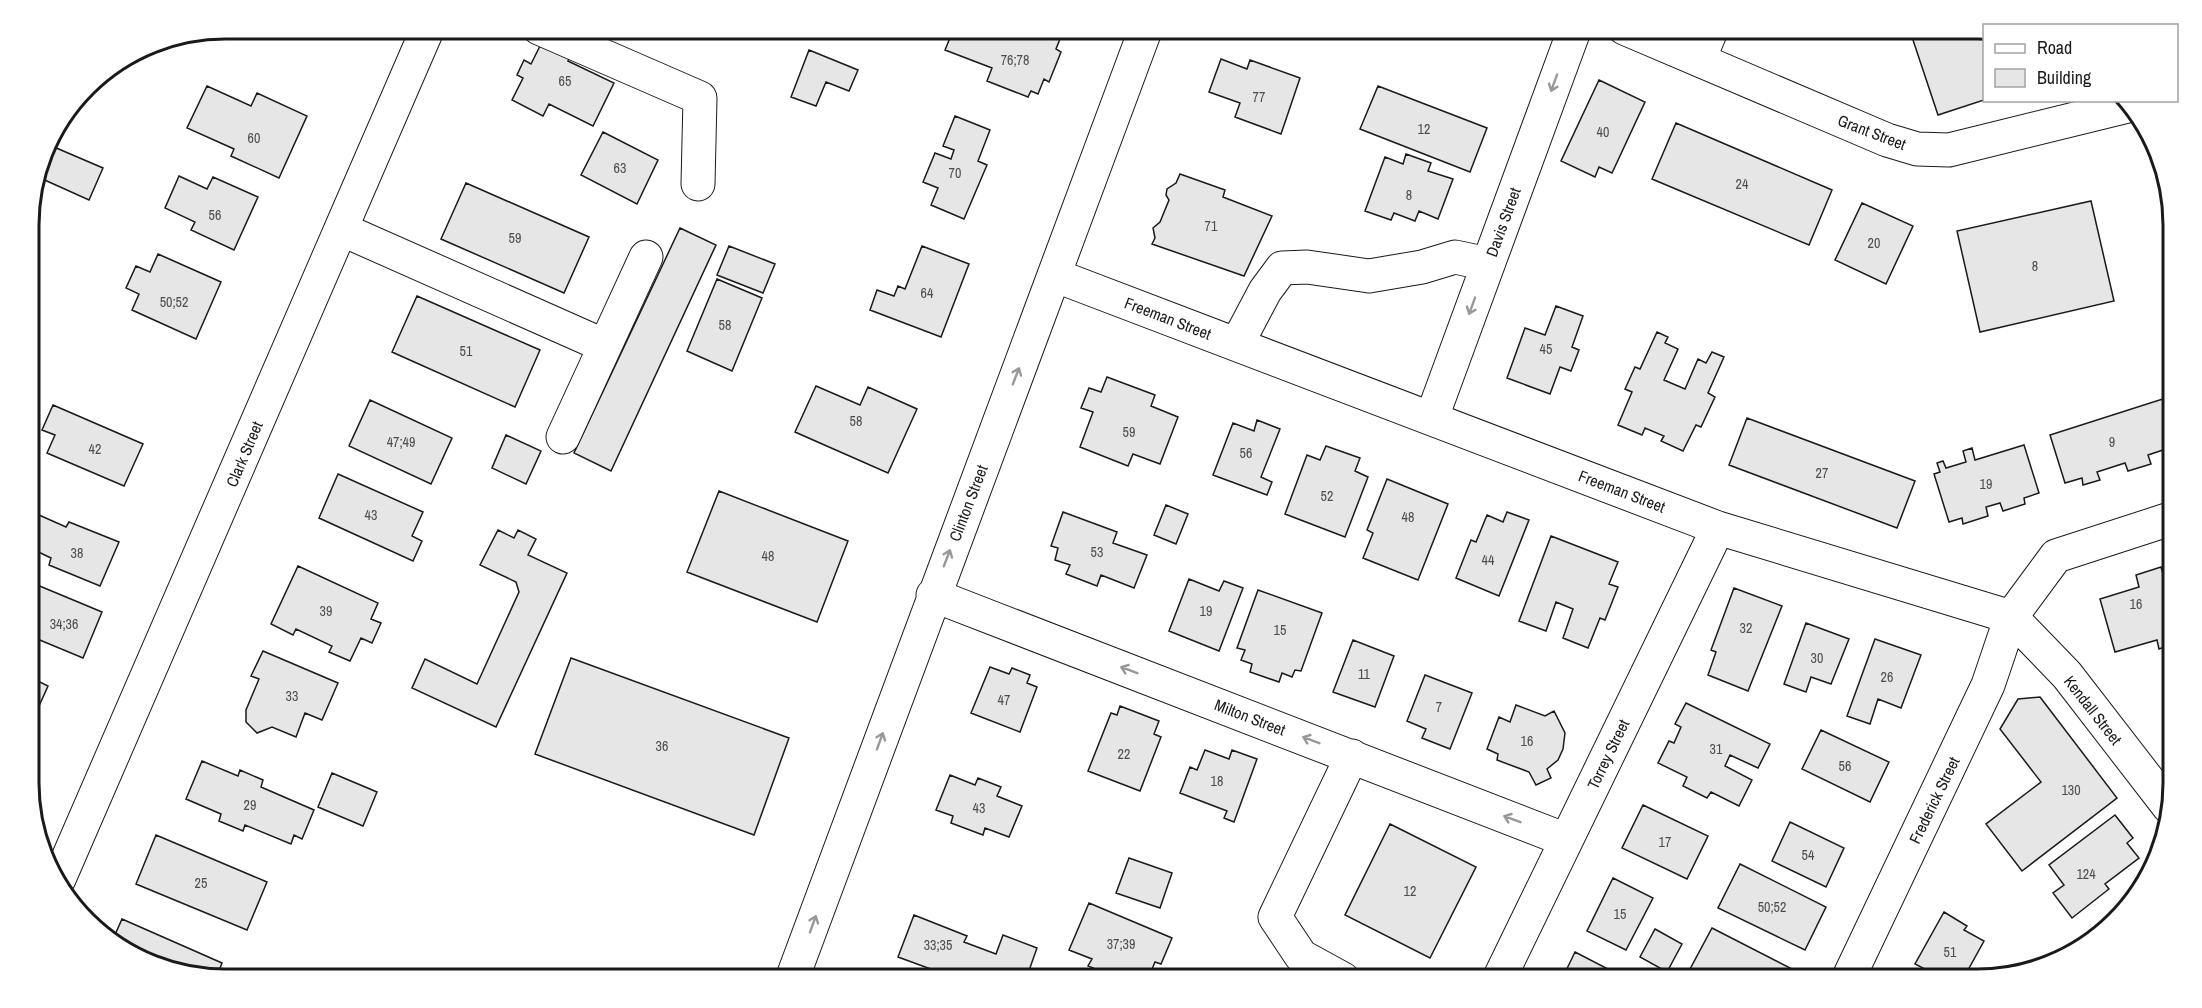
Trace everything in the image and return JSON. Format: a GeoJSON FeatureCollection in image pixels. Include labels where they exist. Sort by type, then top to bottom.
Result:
{"type":"FeatureCollection","features":[{"type":"Feature","properties":{"kind":"street","name":"Clark Street"},"geometry":{"type":"LineString","coordinates":[[62,872],[423,39]]}},
{"type":"Feature","properties":{"kind":"street"},"geometry":{"type":"LineString","coordinates":[[564,39],[699,98],[699,184]]}},
{"type":"Feature","properties":{"kind":"street","name":"Clinton Street"},"geometry":{"type":"LineString","coordinates":[[796,969],[1142,39]]}},
{"type":"Feature","properties":{"kind":"street","name":"Davis Street"},"geometry":{"type":"LineString","coordinates":[[1432,417],[1571,39]]}},
{"type":"Feature","properties":{"kind":"street","name":"Grant Street"},"geometry":{"type":"LineString","coordinates":[[1650,39],[1887,140],[1917,149],[1934,151],[1964,147],[2121,108]]}},
{"type":"Feature","properties":{"kind":"street"},"geometry":{"type":"LineString","coordinates":[[1699,60],[1708,39]]}},
{"type":"Feature","properties":{"kind":"street"},"geometry":{"type":"LineString","coordinates":[[341,229],[605,346]]}},
{"type":"Feature","properties":{"kind":"street"},"geometry":{"type":"LineString","coordinates":[[563,437],[646,257]]}},
{"type":"Feature","properties":{"kind":"street"},"geometry":{"type":"LineString","coordinates":[[1237,344],[1265,291],[1282,268],[1307,267],[1369,276],[1422,267],[1455,257],[1488,264]]}},
{"type":"Feature","properties":{"kind":"street","name":"Freeman Street"},"geometry":{"type":"LineString","coordinates":[[1054,275],[1432,417],[1718,528],[2011,617]]}},
{"type":"Feature","properties":{"kind":"street"},"geometry":{"type":"LineString","coordinates":[[2011,617],[2056,556],[2163,521]]}},
{"type":"Feature","properties":{"kind":"street","name":"Torrey Street"},"geometry":{"type":"LineString","coordinates":[[1504,969],[1718,528]]}},
{"type":"Feature","properties":{"kind":"street","name":"Milton Street"},"geometry":{"type":"LineString","coordinates":[[933,595],[1566,840]]}},
{"type":"Feature","properties":{"kind":"street","name":"Kendall Street"},"geometry":{"type":"LineString","coordinates":[[2011,617],[2067,675],[2162,798]]}},
{"type":"Feature","properties":{"kind":"street","name":"Frederick Street"},"geometry":{"type":"LineString","coordinates":[[1853,969],[1988,685],[2011,617]]}},
{"type":"Feature","properties":{"kind":"street"},"geometry":{"type":"LineString","coordinates":[[1296,968],[1275,917],[1352,756]]}},
{"type":"Feature","properties":{"kind":"building"},"geometry":{"type":"Polygon","coordinates":[[[950,39],[1060,39],[1056,49],[1061,52],[1049,82],[1044,79],[1038,94],[1031,91],[1028,97],[987,81],[992,68],[945,50],[950,39]]]}},
{"type":"Feature","properties":{"kind":"building"},"geometry":{"type":"Polygon","coordinates":[[[1913,39],[1983,39],[1983,100],[1938,115],[1913,39]]]}},
{"type":"Feature","properties":{"kind":"building"},"geometry":{"type":"Polygon","coordinates":[[[543,40],[571,53],[568,61],[614,83],[593,126],[549,104],[543,116],[512,100],[523,78],[517,75],[524,60],[531,64],[543,40]]]}},
{"type":"Feature","properties":{"kind":"building"},"geometry":{"type":"Polygon","coordinates":[[[809,50],[858,70],[849,91],[826,82],[816,106],[791,97],[809,50]]]}},
{"type":"Feature","properties":{"kind":"building"},"geometry":{"type":"Polygon","coordinates":[[[1221,59],[1247,69],[1250,60],[1300,78],[1281,134],[1235,117],[1240,103],[1209,92],[1221,59]]]}},
{"type":"Feature","properties":{"kind":"building"},"geometry":{"type":"Polygon","coordinates":[[[1599,80],[1645,102],[1612,173],[1599,167],[1595,177],[1561,161],[1599,80]]]}},
{"type":"Feature","properties":{"kind":"building"},"geometry":{"type":"Polygon","coordinates":[[[207,86],[251,106],[257,93],[307,116],[279,178],[231,156],[234,149],[187,128],[207,86]]]}},
{"type":"Feature","properties":{"kind":"building"},"geometry":{"type":"Polygon","coordinates":[[[1378,86],[1487,128],[1470,172],[1360,129],[1378,86]]]}},
{"type":"Feature","properties":{"kind":"building"},"geometry":{"type":"Polygon","coordinates":[[[955,116],[990,130],[978,161],[987,165],[964,219],[931,205],[938,188],[923,182],[935,153],[951,159],[954,150],[943,146],[955,116]]]}},
{"type":"Feature","properties":{"kind":"building"},"geometry":{"type":"Polygon","coordinates":[[[1676,123],[1832,190],[1809,245],[1652,179],[1676,123]]]}},
{"type":"Feature","properties":{"kind":"building"},"geometry":{"type":"Polygon","coordinates":[[[603,132],[658,160],[637,204],[581,175],[603,132]]]}},
{"type":"Feature","properties":{"kind":"building"},"geometry":{"type":"Polygon","coordinates":[[[56,148],[103,168],[89,200],[45,180],[56,148]]]}},
{"type":"Feature","properties":{"kind":"building"},"geometry":{"type":"Polygon","coordinates":[[[1406,154],[1431,163],[1428,171],[1453,179],[1438,219],[1419,211],[1415,221],[1394,213],[1391,220],[1365,211],[1385,157],[1403,164],[1406,154]]]}},
{"type":"Feature","properties":{"kind":"building"},"geometry":{"type":"Polygon","coordinates":[[[1180,174],[1225,190],[1223,197],[1272,216],[1244,276],[1152,244],[1155,238],[1153,228],[1160,222],[1169,200],[1166,195],[1167,189],[1176,183],[1180,174]]]}},
{"type":"Feature","properties":{"kind":"building"},"geometry":{"type":"Polygon","coordinates":[[[179,176],[207,189],[213,177],[258,197],[234,250],[191,230],[195,222],[165,208],[179,176]]]}},
{"type":"Feature","properties":{"kind":"building"},"geometry":{"type":"Polygon","coordinates":[[[466,183],[589,237],[564,293],[441,239],[466,183]]]}},
{"type":"Feature","properties":{"kind":"building"},"geometry":{"type":"Polygon","coordinates":[[[2091,201],[2114,301],[1980,332],[1957,231],[2091,201]]]}},
{"type":"Feature","properties":{"kind":"building"},"geometry":{"type":"Polygon","coordinates":[[[1862,203],[1913,226],[1886,284],[1835,260],[1862,203]]]}},
{"type":"Feature","properties":{"kind":"building"},"geometry":{"type":"Polygon","coordinates":[[[680,228],[716,245],[611,471],[574,453],[680,228]]]}},
{"type":"Feature","properties":{"kind":"building"},"geometry":{"type":"Polygon","coordinates":[[[729,246],[775,264],[763,293],[717,275],[729,246]]]}},
{"type":"Feature","properties":{"kind":"building"},"geometry":{"type":"Polygon","coordinates":[[[922,246],[969,264],[941,337],[870,310],[877,290],[894,296],[898,286],[905,289],[922,246]]]}},
{"type":"Feature","properties":{"kind":"building"},"geometry":{"type":"Polygon","coordinates":[[[158,254],[221,282],[196,339],[132,310],[139,294],[126,288],[136,266],[150,272],[158,254]]]}},
{"type":"Feature","properties":{"kind":"building"},"geometry":{"type":"Polygon","coordinates":[[[717,279],[762,298],[732,371],[687,351],[717,279]]]}},
{"type":"Feature","properties":{"kind":"building"},"geometry":{"type":"Polygon","coordinates":[[[417,296],[540,350],[515,407],[392,352],[417,296]]]}},
{"type":"Feature","properties":{"kind":"building"},"geometry":{"type":"Polygon","coordinates":[[[1556,306],[1583,316],[1572,347],[1579,350],[1571,371],[1560,367],[1550,394],[1507,378],[1525,328],[1545,335],[1556,306]]]}},
{"type":"Feature","properties":{"kind":"building"},"geometry":{"type":"Polygon","coordinates":[[[1657,332],[1668,337],[1665,343],[1678,349],[1664,380],[1685,389],[1698,359],[1706,363],[1712,352],[1724,357],[1708,393],[1715,397],[1701,427],[1696,425],[1683,451],[1661,441],[1664,436],[1645,428],[1642,435],[1618,425],[1632,392],[1625,389],[1635,367],[1640,369],[1657,332]]]}},
{"type":"Feature","properties":{"kind":"building"},"geometry":{"type":"Polygon","coordinates":[[[1107,377],[1155,395],[1151,406],[1178,417],[1160,464],[1133,454],[1128,466],[1080,447],[1093,412],[1081,408],[1089,388],[1101,392],[1107,377]]]}},
{"type":"Feature","properties":{"kind":"building"},"geometry":{"type":"Polygon","coordinates":[[[816,386],[860,405],[868,387],[917,409],[888,473],[795,432],[816,386]]]}},
{"type":"Feature","properties":{"kind":"building"},"geometry":{"type":"Polygon","coordinates":[[[2163,399],[2163,450],[2148,455],[2151,464],[2128,471],[2125,463],[2097,472],[2100,480],[2083,485],[2082,478],[2065,483],[2050,435],[2163,399]]]}},
{"type":"Feature","properties":{"kind":"building"},"geometry":{"type":"Polygon","coordinates":[[[370,400],[452,438],[431,484],[349,446],[370,400]]]}},
{"type":"Feature","properties":{"kind":"building"},"geometry":{"type":"Polygon","coordinates":[[[53,405],[143,444],[124,486],[47,453],[55,435],[42,430],[53,405]]]}},
{"type":"Feature","properties":{"kind":"building"},"geometry":{"type":"Polygon","coordinates":[[[1747,418],[1915,481],[1897,528],[1729,465],[1747,418]]]}},
{"type":"Feature","properties":{"kind":"building"},"geometry":{"type":"Polygon","coordinates":[[[1257,420],[1280,429],[1261,477],[1272,482],[1267,495],[1213,475],[1233,423],[1254,431],[1257,420]]]}},
{"type":"Feature","properties":{"kind":"building"},"geometry":{"type":"Polygon","coordinates":[[[506,435],[541,451],[526,484],[492,468],[506,435]]]}},
{"type":"Feature","properties":{"kind":"building"},"geometry":{"type":"Polygon","coordinates":[[[2024,445],[2039,493],[2024,498],[2025,504],[2003,511],[2000,503],[1986,507],[1988,516],[1963,524],[1962,518],[1949,522],[1934,474],[1940,472],[1937,463],[1943,461],[1946,468],[1966,462],[1963,451],[1972,448],[1975,460],[2024,445]]]}},
{"type":"Feature","properties":{"kind":"building"},"geometry":{"type":"Polygon","coordinates":[[[1326,446],[1360,458],[1355,471],[1368,477],[1345,537],[1285,514],[1307,455],[1320,460],[1326,446]]]}},
{"type":"Feature","properties":{"kind":"building"},"geometry":{"type":"Polygon","coordinates":[[[338,474],[423,512],[412,536],[422,541],[413,561],[319,518],[338,474]]]}},
{"type":"Feature","properties":{"kind":"building"},"geometry":{"type":"Polygon","coordinates":[[[1387,479],[1448,504],[1418,580],[1363,558],[1373,533],[1367,530],[1387,479]]]}},
{"type":"Feature","properties":{"kind":"building"},"geometry":{"type":"Polygon","coordinates":[[[719,491],[848,541],[817,622],[687,572],[719,491]]]}},
{"type":"Feature","properties":{"kind":"building"},"geometry":{"type":"Polygon","coordinates":[[[1166,505],[1188,514],[1176,544],[1154,535],[1166,505]]]}},
{"type":"Feature","properties":{"kind":"building"},"geometry":{"type":"Polygon","coordinates":[[[1063,512],[1117,532],[1113,543],[1147,555],[1134,588],[1101,575],[1097,586],[1066,574],[1070,565],[1055,560],[1058,548],[1051,546],[1063,512]]]}},
{"type":"Feature","properties":{"kind":"building"},"geometry":{"type":"Polygon","coordinates":[[[1507,512],[1529,520],[1499,596],[1456,578],[1471,540],[1476,542],[1487,515],[1503,522],[1507,512]]]}},
{"type":"Feature","properties":{"kind":"building"},"geometry":{"type":"Polygon","coordinates":[[[39,515],[66,527],[69,522],[119,542],[100,586],[49,565],[51,558],[39,552],[39,515]]]}},
{"type":"Feature","properties":{"kind":"building"},"geometry":{"type":"Polygon","coordinates":[[[498,530],[514,538],[518,530],[536,539],[528,555],[567,573],[496,727],[412,688],[425,659],[477,684],[519,592],[516,582],[480,565],[498,530]]]}},
{"type":"Feature","properties":{"kind":"building"},"geometry":{"type":"Polygon","coordinates":[[[1551,536],[1618,562],[1609,584],[1618,587],[1605,620],[1600,618],[1588,648],[1563,638],[1573,609],[1556,602],[1546,631],[1519,621],[1551,536]]]}},
{"type":"Feature","properties":{"kind":"building"},"geometry":{"type":"Polygon","coordinates":[[[298,566],[378,603],[371,619],[381,623],[372,643],[361,638],[350,661],[329,652],[332,646],[296,629],[293,635],[271,624],[298,566]]]}},
{"type":"Feature","properties":{"kind":"building"},"geometry":{"type":"Polygon","coordinates":[[[2161,567],[2163,574],[2163,648],[2159,649],[2157,640],[2115,652],[2100,599],[2139,587],[2136,575],[2161,567]]]}},
{"type":"Feature","properties":{"kind":"building"},"geometry":{"type":"Polygon","coordinates":[[[1189,579],[1219,591],[1224,581],[1243,588],[1219,651],[1169,631],[1189,579]]]}},
{"type":"Feature","properties":{"kind":"building"},"geometry":{"type":"Polygon","coordinates":[[[39,586],[102,612],[83,658],[39,640],[39,586]]]}},
{"type":"Feature","properties":{"kind":"building"},"geometry":{"type":"Polygon","coordinates":[[[1734,588],[1782,606],[1748,691],[1708,675],[1716,652],[1711,650],[1734,588]]]}},
{"type":"Feature","properties":{"kind":"building"},"geometry":{"type":"Polygon","coordinates":[[[1258,590],[1322,613],[1301,671],[1295,670],[1292,677],[1282,673],[1279,682],[1250,672],[1252,664],[1241,660],[1245,650],[1237,648],[1258,590]]]}},
{"type":"Feature","properties":{"kind":"building"},"geometry":{"type":"Polygon","coordinates":[[[1806,623],[1849,639],[1831,684],[1811,677],[1806,692],[1784,684],[1806,623]]]}},
{"type":"Feature","properties":{"kind":"building"},"geometry":{"type":"Polygon","coordinates":[[[1875,639],[1921,655],[1901,708],[1878,699],[1870,724],[1847,716],[1875,639]]]}},
{"type":"Feature","properties":{"kind":"building"},"geometry":{"type":"Polygon","coordinates":[[[1353,640],[1394,656],[1375,707],[1333,692],[1353,640]]]}},
{"type":"Feature","properties":{"kind":"building"},"geometry":{"type":"Polygon","coordinates":[[[263,651],[338,683],[322,720],[305,713],[296,737],[272,727],[257,733],[246,722],[246,710],[259,679],[251,676],[263,651]]]}},
{"type":"Feature","properties":{"kind":"building"},"geometry":{"type":"Polygon","coordinates":[[[571,658],[789,738],[754,835],[535,754],[571,658]]]}},
{"type":"Feature","properties":{"kind":"building"},"geometry":{"type":"Polygon","coordinates":[[[990,667],[1009,674],[1012,668],[1030,675],[1027,683],[1037,687],[1020,732],[971,713],[990,667]]]}},
{"type":"Feature","properties":{"kind":"building"},"geometry":{"type":"Polygon","coordinates":[[[1425,675],[1472,693],[1450,749],[1422,738],[1426,729],[1407,721],[1425,675]]]}},
{"type":"Feature","properties":{"kind":"building"},"geometry":{"type":"Polygon","coordinates":[[[39,682],[48,686],[39,706],[39,682]]]}},
{"type":"Feature","properties":{"kind":"building"},"geometry":{"type":"Polygon","coordinates":[[[2040,697],[2117,798],[2022,871],[1986,824],[2041,782],[2000,729],[2018,699],[2040,697]]]}},
{"type":"Feature","properties":{"kind":"building"},"geometry":{"type":"Polygon","coordinates":[[[1686,703],[1770,744],[1758,768],[1730,755],[1725,766],[1752,780],[1739,806],[1711,792],[1707,798],[1683,786],[1687,777],[1658,763],[1669,741],[1674,743],[1681,727],[1675,724],[1686,703]]]}},
{"type":"Feature","properties":{"kind":"building"},"geometry":{"type":"Polygon","coordinates":[[[1516,705],[1545,716],[1554,711],[1565,733],[1563,749],[1558,760],[1547,769],[1551,778],[1536,785],[1529,772],[1497,760],[1498,754],[1487,749],[1499,717],[1510,722],[1516,705]]]}},
{"type":"Feature","properties":{"kind":"building"},"geometry":{"type":"Polygon","coordinates":[[[1120,706],[1159,721],[1154,734],[1161,737],[1140,791],[1088,771],[1111,713],[1117,715],[1120,706]]]}},
{"type":"Feature","properties":{"kind":"building"},"geometry":{"type":"Polygon","coordinates":[[[1821,730],[1889,762],[1870,802],[1802,769],[1821,730]]]}},
{"type":"Feature","properties":{"kind":"building"},"geometry":{"type":"Polygon","coordinates":[[[1205,750],[1229,759],[1232,750],[1257,759],[1234,822],[1224,818],[1227,811],[1180,793],[1190,767],[1197,770],[1205,750]]]}},
{"type":"Feature","properties":{"kind":"building"},"geometry":{"type":"Polygon","coordinates":[[[202,761],[238,776],[240,770],[263,780],[261,787],[314,810],[302,839],[294,835],[291,844],[245,825],[243,831],[219,821],[221,814],[186,799],[202,761]]]}},
{"type":"Feature","properties":{"kind":"building"},"geometry":{"type":"Polygon","coordinates":[[[332,773],[377,792],[363,826],[318,807],[332,773]]]}},
{"type":"Feature","properties":{"kind":"building"},"geometry":{"type":"Polygon","coordinates":[[[950,775],[975,785],[978,778],[1001,787],[997,796],[1022,806],[1009,837],[985,828],[983,835],[951,823],[953,816],[936,810],[950,775]]]}},
{"type":"Feature","properties":{"kind":"building"},"geometry":{"type":"Polygon","coordinates":[[[1643,805],[1708,836],[1687,879],[1622,848],[1643,805]]]}},
{"type":"Feature","properties":{"kind":"building"},"geometry":{"type":"Polygon","coordinates":[[[2115,815],[2133,838],[2127,843],[2139,858],[2105,884],[2109,889],[2072,918],[2053,893],[2064,885],[2049,865],[2115,815]]]}},
{"type":"Feature","properties":{"kind":"building"},"geometry":{"type":"Polygon","coordinates":[[[1790,822],[1844,848],[1826,887],[1772,861],[1790,822]]]}},
{"type":"Feature","properties":{"kind":"building"},"geometry":{"type":"Polygon","coordinates":[[[1390,824],[1476,867],[1430,958],[1345,915],[1390,824]]]}},
{"type":"Feature","properties":{"kind":"building"},"geometry":{"type":"Polygon","coordinates":[[[156,835],[267,882],[247,930],[136,884],[156,835]]]}},
{"type":"Feature","properties":{"kind":"building"},"geometry":{"type":"Polygon","coordinates":[[[1129,858],[1172,873],[1160,908],[1116,893],[1129,858]]]}},
{"type":"Feature","properties":{"kind":"building"},"geometry":{"type":"Polygon","coordinates":[[[1740,864],[1826,907],[1805,950],[1718,908],[1740,864]]]}},
{"type":"Feature","properties":{"kind":"building"},"geometry":{"type":"Polygon","coordinates":[[[1613,878],[1653,898],[1626,950],[1587,931],[1613,878]]]}},
{"type":"Feature","properties":{"kind":"building"},"geometry":{"type":"Polygon","coordinates":[[[1089,903],[1172,938],[1161,964],[1155,962],[1152,969],[1095,969],[1088,966],[1092,959],[1069,950],[1089,903]]]}},
{"type":"Feature","properties":{"kind":"building"},"geometry":{"type":"Polygon","coordinates":[[[1944,912],[1967,926],[1964,930],[1984,941],[1969,969],[1925,969],[1915,964],[1944,912]]]}},
{"type":"Feature","properties":{"kind":"building"},"geometry":{"type":"Polygon","coordinates":[[[914,915],[967,936],[964,942],[996,954],[1003,935],[1037,948],[1030,969],[931,969],[898,957],[914,915]]]}},
{"type":"Feature","properties":{"kind":"building"},"geometry":{"type":"Polygon","coordinates":[[[122,919],[222,963],[220,969],[177,963],[154,955],[116,933],[122,919]]]}},
{"type":"Feature","properties":{"kind":"building"},"geometry":{"type":"Polygon","coordinates":[[[1712,928],[1792,969],[1690,969],[1712,928]]]}},
{"type":"Feature","properties":{"kind":"building"},"geometry":{"type":"Polygon","coordinates":[[[1655,929],[1682,944],[1669,969],[1662,969],[1640,957],[1655,929]]]}},
{"type":"Feature","properties":{"kind":"building"},"geometry":{"type":"Polygon","coordinates":[[[1575,952],[1608,969],[1567,969],[1575,952]]]}}]}
